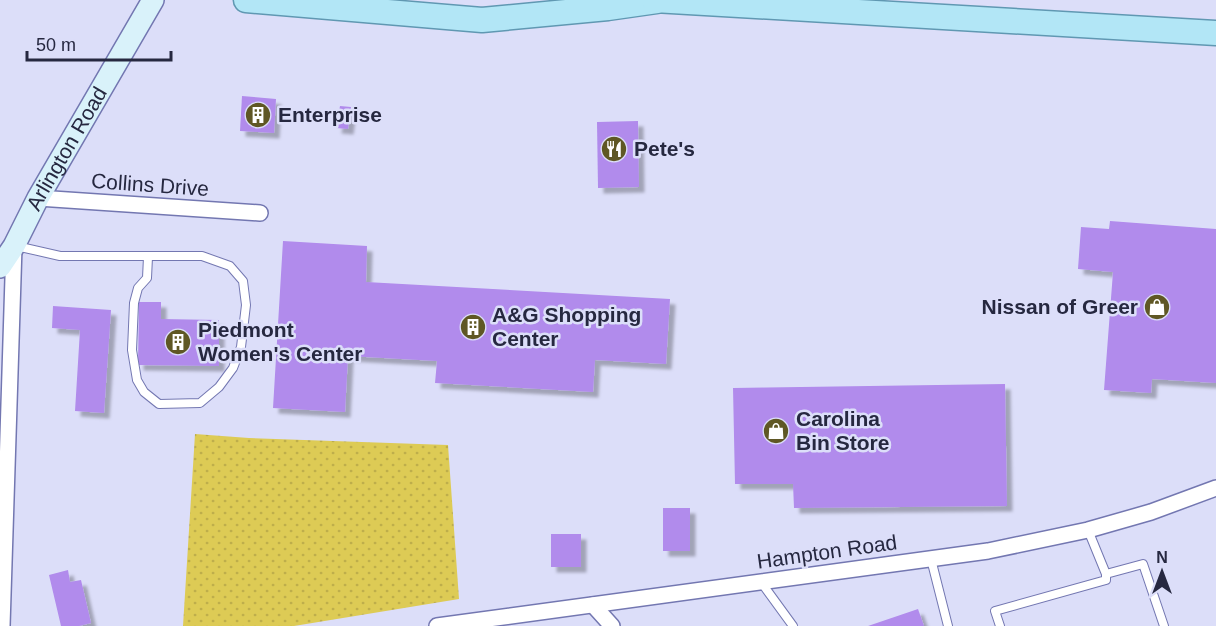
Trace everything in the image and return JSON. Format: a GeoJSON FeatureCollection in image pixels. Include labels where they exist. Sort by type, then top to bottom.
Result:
{"type":"FeatureCollection","features":[{"type":"Feature","properties":{"kind":"main road","name":"Arlington Road"},"geometry":{"type":"LineString","coordinates":[[0,267],[153,0]]}},
{"type":"Feature","properties":{"kind":"main road"},"geometry":{"type":"LineString","coordinates":[[246,0],[482,20],[608,8],[656,0],[1216,33]]}},
{"type":"Feature","properties":{"kind":"street","name":"Collins Drive"},"geometry":{"type":"LineString","coordinates":[[38,198],[260,213]]}},
{"type":"Feature","properties":{"kind":"street"},"geometry":{"type":"LineString","coordinates":[[2,626],[14,246]]}},
{"type":"Feature","properties":{"kind":"street","name":"Hampton Road"},"geometry":{"type":"LineString","coordinates":[[437,626],[988,551],[1088,530],[1215,494]]}},
{"type":"Feature","properties":{"kind":"street"},"geometry":{"type":"LineString","coordinates":[[593,605],[612,626]]}},
{"type":"Feature","properties":{"kind":"lane"},"geometry":{"type":"LineString","coordinates":[[14,246],[60,256],[202,256],[230,266],[243,281],[246,305],[241,347],[233,368],[219,387],[200,403],[159,404],[144,392],[136,381],[132,350],[134,303],[138,288],[147,278],[148,257]]}},
{"type":"Feature","properties":{"kind":"lane"},"geometry":{"type":"LineString","coordinates":[[1000,626],[995,611],[1106,580],[1106,574],[1088,530]]}},
{"type":"Feature","properties":{"kind":"lane"},"geometry":{"type":"LineString","coordinates":[[931,559],[948,626]]}},
{"type":"Feature","properties":{"kind":"lane"},"geometry":{"type":"LineString","coordinates":[[1106,574],[1143,564],[1164,626]]}},
{"type":"Feature","properties":{"kind":"lane"},"geometry":{"type":"LineString","coordinates":[[761,582],[793,626]]}},
{"type":"Feature","properties":{"kind":"shaded area"},"geometry":{"type":"Polygon","coordinates":[[[195,434],[448,445],[459,599],[294,626],[183,626],[195,434]]]}},
{"type":"Feature","properties":{"kind":"building","name":"Enterprise"},"geometry":{"type":"Polygon","coordinates":[[[242,96],[276,99],[274,133],[240,131],[242,96]]]}},
{"type":"Feature","properties":{"kind":"building"},"geometry":{"type":"Polygon","coordinates":[[[340,106],[351,107],[348,129],[336,128],[340,106]]]}},
{"type":"Feature","properties":{"kind":"building"},"geometry":{"type":"Polygon","coordinates":[[[638,121],[639,187],[598,188],[597,122],[638,121]]]}},
{"type":"Feature","properties":{"kind":"building"},"geometry":{"type":"Polygon","coordinates":[[[1110,221],[1216,229],[1216,383],[1152,379],[1151,393],[1104,390],[1113,272],[1078,269],[1081,227],[1109,229],[1110,221]]]}},
{"type":"Feature","properties":{"kind":"building","name":"A&G Shopping Center"},"geometry":{"type":"Polygon","coordinates":[[[283,241],[367,246],[366,282],[670,299],[666,364],[595,360],[593,392],[435,383],[437,361],[348,356],[345,412],[273,408],[283,241]]]}},
{"type":"Feature","properties":{"kind":"building","name":"Piedmont Women's Center"},"geometry":{"type":"Polygon","coordinates":[[[139,302],[161,302],[161,319],[219,320],[219,366],[138,365],[139,302]]]}},
{"type":"Feature","properties":{"kind":"building"},"geometry":{"type":"Polygon","coordinates":[[[53,306],[111,310],[104,413],[75,411],[80,330],[52,328],[53,306]]]}},
{"type":"Feature","properties":{"kind":"building"},"geometry":{"type":"Polygon","coordinates":[[[1005,384],[1007,506],[794,508],[793,484],[735,484],[733,388],[1005,384]]]}},
{"type":"Feature","properties":{"kind":"building"},"geometry":{"type":"Polygon","coordinates":[[[663,508],[690,508],[690,551],[663,551],[663,508]]]}},
{"type":"Feature","properties":{"kind":"building"},"geometry":{"type":"Polygon","coordinates":[[[551,534],[581,534],[581,567],[551,567],[551,534]]]}},
{"type":"Feature","properties":{"kind":"building"},"geometry":{"type":"Polygon","coordinates":[[[68,570],[70,582],[81,580],[91,623],[61,626],[49,575],[68,570]]]}},
{"type":"Feature","properties":{"kind":"building"},"geometry":{"type":"Polygon","coordinates":[[[918,609],[924,626],[868,626],[918,609]]]}},
{"type":"Feature","properties":{"kind":"place","name":"Enterprise"},"geometry":{"type":"Point","coordinates":[258,115]}},
{"type":"Feature","properties":{"kind":"place","name":"Pete's"},"geometry":{"type":"Point","coordinates":[614,149]}},
{"type":"Feature","properties":{"kind":"place","name":"Nissan of Greer"},"geometry":{"type":"Point","coordinates":[1157,307]}},
{"type":"Feature","properties":{"kind":"place","name":"A&G Shopping Center"},"geometry":{"type":"Point","coordinates":[473,327]}},
{"type":"Feature","properties":{"kind":"place","name":"Piedmont Women's Center"},"geometry":{"type":"Point","coordinates":[178,342]}},
{"type":"Feature","properties":{"kind":"place","name":"Carolina Bin Store"},"geometry":{"type":"Point","coordinates":[776,431]}}]}
